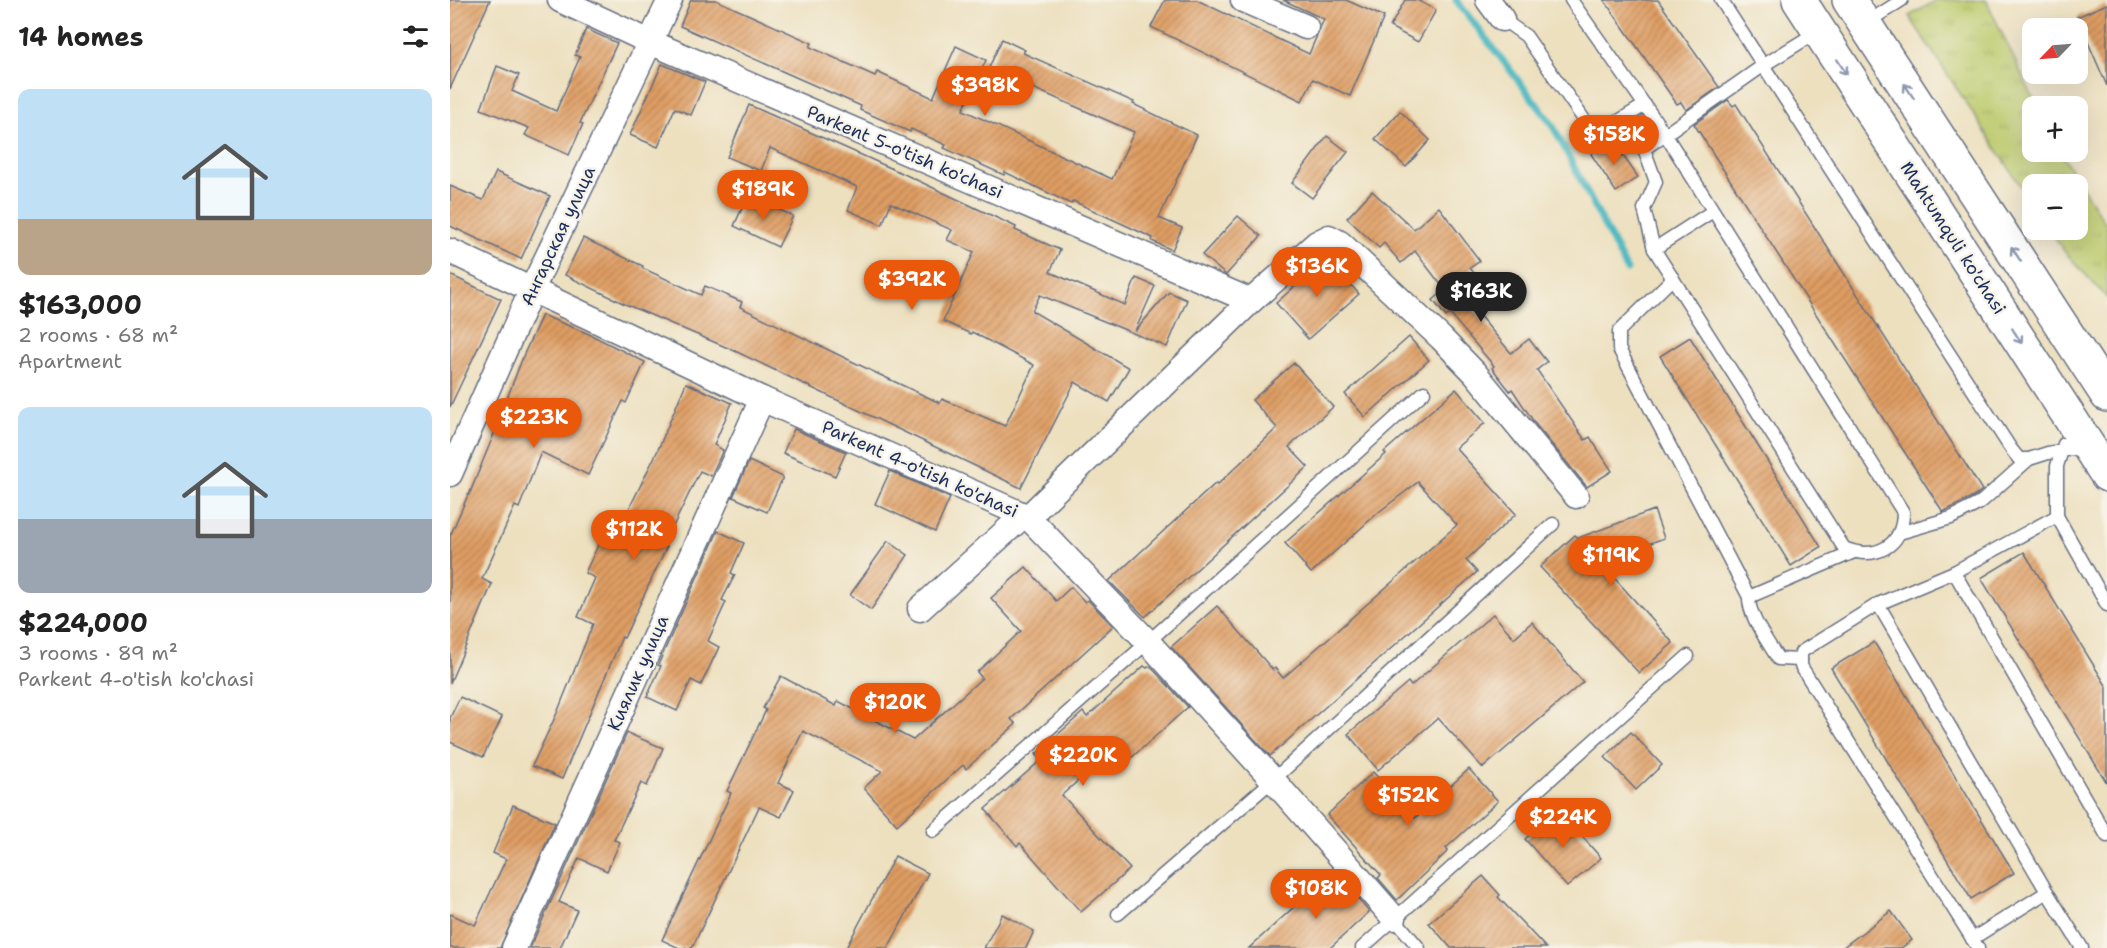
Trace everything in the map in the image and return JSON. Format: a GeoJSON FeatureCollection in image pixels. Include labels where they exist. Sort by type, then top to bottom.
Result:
{"type":"FeatureCollection","features":[{"type":"Feature","properties":{"kind":"main road","name":"Mahtumquli ko'chasi"},"geometry":{"type":"LineString","coordinates":[[1799,0],[2074,439],[2107,475]]}},
{"type":"Feature","properties":{"kind":"main road"},"geometry":{"type":"LineString","coordinates":[[1857,12],[2107,395]]}},
{"type":"Feature","properties":{"kind":"street","name":"Parkent 5-o'tish ko'chasi"},"geometry":{"type":"LineString","coordinates":[[560,0],[650,42],[1251,301]]}},
{"type":"Feature","properties":{"kind":"street","name":"Ангарская улица"},"geometry":{"type":"LineString","coordinates":[[450,474],[532,289],[670,0]]}},
{"type":"Feature","properties":{"kind":"street"},"geometry":{"type":"LineString","coordinates":[[1244,0],[1306,27]]}},
{"type":"Feature","properties":{"kind":"street"},"geometry":{"type":"LineString","coordinates":[[920,609],[1026,516],[1251,301],[1317,243],[1329,237],[1335,239],[1475,373],[1576,496]]}},
{"type":"Feature","properties":{"kind":"street","name":"Parkent 4-o'tish ko'chasi"},"geometry":{"type":"LineString","coordinates":[[450,251],[762,399],[1026,516],[1148,642],[1394,918]]}},
{"type":"Feature","properties":{"kind":"street","name":"Киялик улица"},"geometry":{"type":"LineString","coordinates":[[514,948],[762,399]]}},
{"type":"Feature","properties":{"kind":"lane"},"geometry":{"type":"LineString","coordinates":[[1571,0],[1665,134],[1903,512],[1903,523],[1899,533],[1893,543],[1883,550],[1874,553],[1854,552],[1844,548],[1654,249],[1644,209],[1656,182],[1644,149],[1624,118]]}},
{"type":"Feature","properties":{"kind":"lane"},"geometry":{"type":"LineString","coordinates":[[1721,0],[2019,459],[2029,459],[2048,453],[2074,439]]}},
{"type":"Feature","properties":{"kind":"lane"},"geometry":{"type":"LineString","coordinates":[[1857,12],[1902,0]]}},
{"type":"Feature","properties":{"kind":"lane"},"geometry":{"type":"LineString","coordinates":[[1495,10],[1526,36],[1585,121],[1596,128],[1612,125],[1645,105]]}},
{"type":"Feature","properties":{"kind":"lane"},"geometry":{"type":"LineString","coordinates":[[1644,149],[1764,65],[1819,30]]}},
{"type":"Feature","properties":{"kind":"lane"},"geometry":{"type":"LineString","coordinates":[[1654,249],[1713,211]]}},
{"type":"Feature","properties":{"kind":"lane"},"geometry":{"type":"LineString","coordinates":[[1673,278],[1619,331],[1619,349],[1749,597],[1751,612],[1778,659],[1801,660]]}},
{"type":"Feature","properties":{"kind":"lane"},"geometry":{"type":"LineString","coordinates":[[933,831],[1148,642],[1424,392]]}},
{"type":"Feature","properties":{"kind":"lane"},"geometry":{"type":"LineString","coordinates":[[2074,439],[2057,466],[2057,516],[2107,605]]}},
{"type":"Feature","properties":{"kind":"lane"},"geometry":{"type":"LineString","coordinates":[[1899,533],[1951,518],[1980,503],[2029,459]]}},
{"type":"Feature","properties":{"kind":"lane"},"geometry":{"type":"LineString","coordinates":[[2047,892],[1975,943],[1801,666],[1801,652],[1878,604],[1954,572],[2057,516]]}},
{"type":"Feature","properties":{"kind":"lane"},"geometry":{"type":"LineString","coordinates":[[1118,914],[1273,780],[1553,524]]}},
{"type":"Feature","properties":{"kind":"lane"},"geometry":{"type":"LineString","coordinates":[[1749,597],[1854,552]]}},
{"type":"Feature","properties":{"kind":"lane"},"geometry":{"type":"LineString","coordinates":[[1954,572],[2107,836]]}},
{"type":"Feature","properties":{"kind":"lane"},"geometry":{"type":"LineString","coordinates":[[1878,604],[2082,948]]}},
{"type":"Feature","properties":{"kind":"lane"},"geometry":{"type":"LineString","coordinates":[[1362,948],[1688,656]]}},
{"type":"Feature","properties":{"kind":"lane"},"geometry":{"type":"LineString","coordinates":[[1394,918],[1419,948]]}},
{"type":"Feature","properties":{"kind":"green space"},"geometry":{"type":"Polygon","coordinates":[[[1937,0],[1986,0],[2022,75],[2022,84],[2026,84],[2032,96],[2022,96],[2022,162],[2066,162],[2074,174],[2022,174],[2022,188],[1909,16],[1937,0]]]}},
{"type":"Feature","properties":{"kind":"green space"},"geometry":{"type":"Polygon","coordinates":[[[2088,196],[2107,226],[2107,298],[2057,240],[2088,240],[2088,196]]]}},
{"type":"Feature","properties":{"kind":"building"},"geometry":{"type":"Polygon","coordinates":[[[450,0],[490,0],[450,89],[450,0]]]}},
{"type":"Feature","properties":{"kind":"building"},"geometry":{"type":"Polygon","coordinates":[[[691,0],[716,0],[812,43],[810,47],[875,76],[877,72],[933,98],[956,46],[986,60],[963,110],[1112,179],[1134,132],[988,70],[1002,39],[1025,50],[1023,53],[1134,102],[1133,104],[1197,135],[1159,218],[1182,228],[1172,250],[1152,241],[1153,238],[1073,201],[1071,204],[1005,172],[1004,175],[944,148],[946,145],[860,110],[861,106],[680,26],[691,0]]]}},
{"type":"Feature","properties":{"kind":"building"},"geometry":{"type":"Polygon","coordinates":[[[1165,0],[1197,0],[1309,54],[1324,19],[1283,0],[1346,0],[1384,17],[1350,96],[1313,79],[1302,101],[1151,27],[1165,0]]]}},
{"type":"Feature","properties":{"kind":"building"},"geometry":{"type":"Polygon","coordinates":[[[1405,0],[1417,0],[1436,10],[1418,42],[1390,27],[1405,0]]]}},
{"type":"Feature","properties":{"kind":"building"},"geometry":{"type":"Polygon","coordinates":[[[1604,0],[1658,0],[1719,87],[1686,110],[1681,102],[1677,104],[1604,0]]]}},
{"type":"Feature","properties":{"kind":"building"},"geometry":{"type":"Polygon","coordinates":[[[2107,4],[2107,86],[2088,42],[2088,18],[2077,17],[2107,4]]]}},
{"type":"Feature","properties":{"kind":"building"},"geometry":{"type":"Polygon","coordinates":[[[586,29],[617,43],[580,123],[583,124],[569,155],[525,135],[529,128],[481,109],[497,66],[519,75],[512,91],[556,111],[580,57],[575,55],[586,29]]]}},
{"type":"Feature","properties":{"kind":"building"},"geometry":{"type":"Polygon","coordinates":[[[662,64],[705,82],[691,115],[675,108],[658,147],[630,135],[662,64]]]}},
{"type":"Feature","properties":{"kind":"building"},"geometry":{"type":"Polygon","coordinates":[[[1728,100],[1733,106],[1736,104],[1982,490],[1975,496],[1943,512],[1694,124],[1728,100]]]}},
{"type":"Feature","properties":{"kind":"building"},"geometry":{"type":"Polygon","coordinates":[[[749,105],[904,174],[1060,250],[1050,272],[1125,305],[1136,278],[1155,286],[1135,331],[1169,292],[1187,300],[1167,347],[1040,295],[1032,311],[1129,368],[1109,402],[1075,382],[1021,488],[735,351],[625,304],[565,275],[583,238],[701,295],[705,286],[742,302],[740,307],[876,373],[940,403],[942,399],[1005,426],[1034,365],[972,332],[971,334],[943,321],[974,252],[947,240],[952,230],[891,203],[882,225],[848,210],[857,187],[770,148],[761,171],[727,157],[749,105]]]}},
{"type":"Feature","properties":{"kind":"building"},"geometry":{"type":"Polygon","coordinates":[[[1400,111],[1430,140],[1406,167],[1375,139],[1400,111]]]}},
{"type":"Feature","properties":{"kind":"building"},"geometry":{"type":"Polygon","coordinates":[[[1327,136],[1348,152],[1312,198],[1292,183],[1327,136]]]}},
{"type":"Feature","properties":{"kind":"building"},"geometry":{"type":"Polygon","coordinates":[[[1612,140],[1638,177],[1616,192],[1591,154],[1612,140]]]}},
{"type":"Feature","properties":{"kind":"building"},"geometry":{"type":"Polygon","coordinates":[[[496,172],[550,196],[521,259],[450,226],[450,186],[483,200],[496,172]]]}},
{"type":"Feature","properties":{"kind":"building"},"geometry":{"type":"Polygon","coordinates":[[[1372,191],[1414,229],[1439,207],[1480,261],[1470,268],[1485,287],[1467,301],[1511,353],[1529,339],[1547,362],[1537,370],[1585,440],[1590,437],[1612,471],[1587,487],[1536,425],[1512,389],[1510,391],[1492,368],[1494,366],[1450,314],[1446,317],[1433,300],[1445,290],[1415,251],[1401,263],[1384,243],[1379,248],[1347,218],[1372,191]]]}},
{"type":"Feature","properties":{"kind":"building"},"geometry":{"type":"Polygon","coordinates":[[[748,195],[793,216],[778,247],[734,226],[748,195]]]}},
{"type":"Feature","properties":{"kind":"building"},"geometry":{"type":"Polygon","coordinates":[[[1238,216],[1261,236],[1226,275],[1202,255],[1238,216]]]}},
{"type":"Feature","properties":{"kind":"building"},"geometry":{"type":"Polygon","coordinates":[[[1327,258],[1359,294],[1308,339],[1276,303],[1327,258]]]}},
{"type":"Feature","properties":{"kind":"building"},"geometry":{"type":"Polygon","coordinates":[[[450,275],[501,299],[450,407],[450,275]]]}},
{"type":"Feature","properties":{"kind":"building"},"geometry":{"type":"Polygon","coordinates":[[[542,315],[589,334],[645,362],[626,403],[623,401],[588,475],[541,452],[519,508],[515,506],[482,579],[492,584],[450,683],[450,536],[542,315]]]}},
{"type":"Feature","properties":{"kind":"building"},"geometry":{"type":"Polygon","coordinates":[[[1409,337],[1429,360],[1365,417],[1345,394],[1409,337]]]}},
{"type":"Feature","properties":{"kind":"building"},"geometry":{"type":"Polygon","coordinates":[[[1690,337],[1821,547],[1791,566],[1660,356],[1690,337]]]}},
{"type":"Feature","properties":{"kind":"building"},"geometry":{"type":"Polygon","coordinates":[[[1294,363],[1333,407],[1289,447],[1308,467],[1145,617],[1109,581],[1277,428],[1252,400],[1294,363]]]}},
{"type":"Feature","properties":{"kind":"building"},"geometry":{"type":"Polygon","coordinates":[[[686,383],[732,403],[714,445],[723,450],[711,476],[700,471],[664,545],[667,546],[624,638],[622,637],[562,779],[532,766],[557,713],[593,624],[578,617],[595,578],[585,573],[610,520],[621,525],[657,452],[686,383]]]}},
{"type":"Feature","properties":{"kind":"building"},"geometry":{"type":"Polygon","coordinates":[[[1456,389],[1485,423],[1456,448],[1516,514],[1466,560],[1477,572],[1270,756],[1171,647],[1217,606],[1273,670],[1275,668],[1283,678],[1457,525],[1418,482],[1380,511],[1311,573],[1285,543],[1456,389]]]}},
{"type":"Feature","properties":{"kind":"building"},"geometry":{"type":"Polygon","coordinates":[[[794,429],[846,452],[835,476],[783,453],[794,429]]]}},
{"type":"Feature","properties":{"kind":"building"},"geometry":{"type":"Polygon","coordinates":[[[749,461],[783,477],[767,512],[733,497],[749,461]]]}},
{"type":"Feature","properties":{"kind":"building"},"geometry":{"type":"Polygon","coordinates":[[[890,471],[950,498],[935,532],[875,504],[890,471]]]}},
{"type":"Feature","properties":{"kind":"building"},"geometry":{"type":"Polygon","coordinates":[[[1654,510],[1664,538],[1600,562],[1673,643],[1639,673],[1540,567],[1575,535],[1578,538],[1654,510]]]}},
{"type":"Feature","properties":{"kind":"building"},"geometry":{"type":"Polygon","coordinates":[[[718,531],[744,543],[731,573],[735,575],[722,600],[726,602],[708,641],[719,647],[701,685],[691,680],[677,711],[647,697],[661,666],[658,665],[718,531]]]}},
{"type":"Feature","properties":{"kind":"building"},"geometry":{"type":"Polygon","coordinates":[[[888,541],[908,555],[871,610],[850,595],[888,541]]]}},
{"type":"Feature","properties":{"kind":"building"},"geometry":{"type":"Polygon","coordinates":[[[2024,552],[2107,687],[2107,783],[1981,578],[2024,552]]]}},
{"type":"Feature","properties":{"kind":"building"},"geometry":{"type":"Polygon","coordinates":[[[1026,567],[1056,601],[1071,587],[1085,602],[1088,600],[1113,626],[1011,719],[1016,724],[966,769],[963,765],[897,825],[864,788],[882,771],[803,731],[778,783],[794,790],[781,817],[759,807],[692,948],[679,948],[662,940],[731,793],[727,791],[766,710],[763,708],[781,676],[836,706],[838,701],[913,740],[982,678],[977,672],[1021,631],[991,598],[1026,567]]]}},
{"type":"Feature","properties":{"kind":"building"},"geometry":{"type":"Polygon","coordinates":[[[1493,614],[1514,638],[1532,622],[1583,682],[1483,768],[1438,718],[1378,770],[1348,734],[1408,682],[1411,686],[1493,614]]]}},
{"type":"Feature","properties":{"kind":"building"},"geometry":{"type":"Polygon","coordinates":[[[1874,642],[2014,873],[1971,899],[1831,668],[1874,642]]]}},
{"type":"Feature","properties":{"kind":"building"},"geometry":{"type":"Polygon","coordinates":[[[1144,666],[1147,668],[1150,666],[1188,707],[1130,759],[1118,745],[1062,795],[1130,869],[1081,912],[1020,843],[1017,846],[985,809],[1041,760],[1036,754],[1083,712],[1087,717],[1144,666]]]}},
{"type":"Feature","properties":{"kind":"building"},"geometry":{"type":"Polygon","coordinates":[[[460,697],[502,717],[483,757],[450,742],[450,718],[460,697]]]}},
{"type":"Feature","properties":{"kind":"building"},"geometry":{"type":"Polygon","coordinates":[[[1631,732],[1662,765],[1636,790],[1605,757],[1631,732]]]}},
{"type":"Feature","properties":{"kind":"building"},"geometry":{"type":"Polygon","coordinates":[[[627,733],[663,748],[647,786],[641,783],[614,840],[620,842],[607,871],[579,858],[559,902],[577,910],[560,948],[530,948],[627,733]]]}},
{"type":"Feature","properties":{"kind":"building"},"geometry":{"type":"Polygon","coordinates":[[[1469,769],[1498,801],[1446,848],[1448,851],[1397,900],[1378,878],[1381,875],[1327,815],[1373,772],[1415,818],[1469,769]]]}},
{"type":"Feature","properties":{"kind":"building"},"geometry":{"type":"Polygon","coordinates":[[[513,805],[555,823],[500,948],[450,948],[450,914],[475,925],[506,859],[493,853],[513,805]]]}},
{"type":"Feature","properties":{"kind":"building"},"geometry":{"type":"Polygon","coordinates":[[[1559,810],[1601,858],[1567,887],[1525,839],[1559,810]]]}},
{"type":"Feature","properties":{"kind":"building"},"geometry":{"type":"Polygon","coordinates":[[[895,856],[928,873],[888,948],[846,948],[895,856]]]}},
{"type":"Feature","properties":{"kind":"building"},"geometry":{"type":"Polygon","coordinates":[[[1330,874],[1354,901],[1357,898],[1369,912],[1330,948],[1249,948],[1330,874]]]}},
{"type":"Feature","properties":{"kind":"building"},"geometry":{"type":"Polygon","coordinates":[[[1483,876],[1500,895],[1498,897],[1546,948],[1451,948],[1429,923],[1483,876]]]}},
{"type":"Feature","properties":{"kind":"building"},"geometry":{"type":"Polygon","coordinates":[[[1891,911],[1912,940],[1901,948],[1842,948],[1891,911]]]}},
{"type":"Feature","properties":{"kind":"building"},"geometry":{"type":"Polygon","coordinates":[[[1002,914],[1034,931],[1026,948],[984,948],[1002,914]]]}},
{"type":"Feature","properties":{"kind":"waterway"},"geometry":{"type":"LineString","coordinates":[[1456,0],[1552,124],[1627,270]]}}]}
